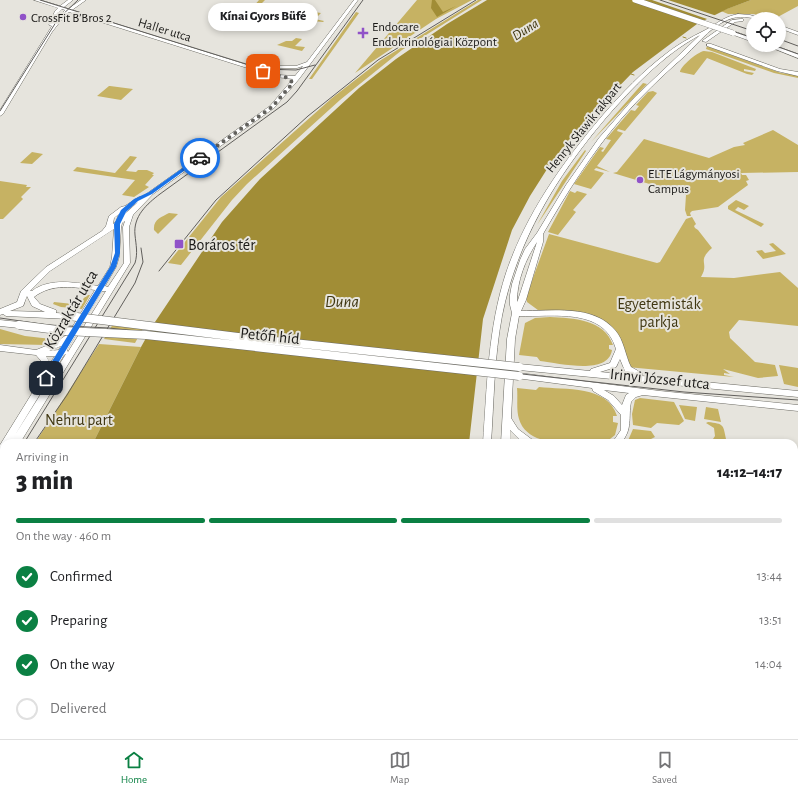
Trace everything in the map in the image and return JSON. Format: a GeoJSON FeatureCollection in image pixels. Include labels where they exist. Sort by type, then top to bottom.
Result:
{"type":"FeatureCollection","features":[{"type":"Feature","properties":{"kind":"main road","name":"Haller utca"},"geometry":{"type":"LineString","coordinates":[[36,0],[59,8],[70,9],[265,67],[292,80]]}},
{"type":"Feature","properties":{"kind":"main road","name":"Haller utca"},"geometry":{"type":"LineString","coordinates":[[47,0],[59,8]]}},
{"type":"Feature","properties":{"kind":"main road"},"geometry":{"type":"LineString","coordinates":[[0,105],[43,39],[59,8],[71,0]]}},
{"type":"Feature","properties":{"kind":"main road"},"geometry":{"type":"LineString","coordinates":[[0,114],[50,32],[70,9],[84,0]]}},
{"type":"Feature","properties":{"kind":"main road"},"geometry":{"type":"LineString","coordinates":[[104,233],[109,226],[111,216],[151,193],[272,107],[292,80],[309,62],[356,0]]}},
{"type":"Feature","properties":{"kind":"main road"},"geometry":{"type":"LineString","coordinates":[[635,0],[746,34]]}},
{"type":"Feature","properties":{"kind":"main road"},"geometry":{"type":"LineString","coordinates":[[646,0],[746,37]]}},
{"type":"Feature","properties":{"kind":"main road","name":"Haller utca"},"geometry":{"type":"LineString","coordinates":[[70,9],[76,13],[292,80]]}},
{"type":"Feature","properties":{"kind":"main road"},"geometry":{"type":"LineString","coordinates":[[62,17],[76,13]]}},
{"type":"Feature","properties":{"kind":"main road"},"geometry":{"type":"LineString","coordinates":[[516,313],[513,306],[513,300],[521,267],[532,240],[540,234],[569,184],[596,145],[622,114],[649,88],[655,80],[711,28],[727,19],[746,17]]}},
{"type":"Feature","properties":{"kind":"main road"},"geometry":{"type":"LineString","coordinates":[[697,42],[707,39],[739,20],[746,20]]}},
{"type":"Feature","properties":{"kind":"main road","name":"Henryk Sławik rakpart"},"geometry":{"type":"LineString","coordinates":[[487,439],[491,381],[498,318],[502,298],[518,248],[541,202],[572,156],[621,97],[648,71],[684,44],[711,28]]}},
{"type":"Feature","properties":{"kind":"main road"},"geometry":{"type":"LineString","coordinates":[[786,29],[798,34]]}},
{"type":"Feature","properties":{"kind":"main road"},"geometry":{"type":"LineString","coordinates":[[786,33],[798,37]]}},
{"type":"Feature","properties":{"kind":"main road","name":"Henryk Sławik rakpart"},"geometry":{"type":"LineString","coordinates":[[684,44],[697,42],[714,34]]}},
{"type":"Feature","properties":{"kind":"main road"},"geometry":{"type":"LineString","coordinates":[[707,39],[709,45]]}},
{"type":"Feature","properties":{"kind":"main road"},"geometry":{"type":"LineString","coordinates":[[697,42],[779,70],[798,74]]}},
{"type":"Feature","properties":{"kind":"main road"},"geometry":{"type":"LineString","coordinates":[[786,48],[798,51]]}},
{"type":"Feature","properties":{"kind":"main road"},"geometry":{"type":"LineString","coordinates":[[786,50],[798,56]]}},
{"type":"Feature","properties":{"kind":"main road","name":"Haller utca"},"geometry":{"type":"LineString","coordinates":[[265,67],[297,68],[309,62]]}},
{"type":"Feature","properties":{"kind":"main road"},"geometry":{"type":"LineString","coordinates":[[0,313],[20,304],[24,293],[48,269],[117,224],[131,213],[151,193]]}},
{"type":"Feature","properties":{"kind":"main road"},"geometry":{"type":"LineString","coordinates":[[117,224],[119,217],[129,205]]}},
{"type":"Feature","properties":{"kind":"main road","name":"Közraktár utca"},"geometry":{"type":"LineString","coordinates":[[18,439],[128,263],[126,224],[131,213]]}},
{"type":"Feature","properties":{"kind":"main road","name":"Közraktár utca"},"geometry":{"type":"LineString","coordinates":[[8,439],[113,267],[117,253],[117,224]]}},
{"type":"Feature","properties":{"kind":"main road"},"geometry":{"type":"LineString","coordinates":[[505,439],[512,339],[516,313],[522,300],[540,242],[540,234]]}},
{"type":"Feature","properties":{"kind":"main road"},"geometry":{"type":"LineString","coordinates":[[33,283],[30,296],[37,306],[47,311],[69,316]]}},
{"type":"Feature","properties":{"kind":"main road"},"geometry":{"type":"LineString","coordinates":[[30,296],[40,289],[50,285],[112,290]]}},
{"type":"Feature","properties":{"kind":"main road"},"geometry":{"type":"LineString","coordinates":[[80,287],[90,292],[95,298]]}},
{"type":"Feature","properties":{"kind":"main road"},"geometry":{"type":"LineString","coordinates":[[522,300],[527,306],[542,313]]}},
{"type":"Feature","properties":{"kind":"main road"},"geometry":{"type":"LineString","coordinates":[[0,313],[69,316]]}},
{"type":"Feature","properties":{"kind":"main road"},"geometry":{"type":"LineString","coordinates":[[516,313],[569,313],[598,321],[614,333],[630,371],[654,379]]}},
{"type":"Feature","properties":{"kind":"main road","name":"Petőfi híd"},"geometry":{"type":"LineString","coordinates":[[69,316],[246,338],[519,367]]}},
{"type":"Feature","properties":{"kind":"main road","name":"Petőfi híd"},"geometry":{"type":"LineString","coordinates":[[0,323],[65,332],[146,335],[519,376]]}},
{"type":"Feature","properties":{"kind":"main road"},"geometry":{"type":"LineString","coordinates":[[38,352],[59,344],[75,330]]}},
{"type":"Feature","properties":{"kind":"main road"},"geometry":{"type":"LineString","coordinates":[[0,348],[50,354],[61,353],[77,346]]}},
{"type":"Feature","properties":{"kind":"main road"},"geometry":{"type":"LineString","coordinates":[[585,373],[612,365],[620,349]]}},
{"type":"Feature","properties":{"kind":"main road"},"geometry":{"type":"LineString","coordinates":[[38,352],[46,361],[48,374]]}},
{"type":"Feature","properties":{"kind":"main road"},"geometry":{"type":"LineString","coordinates":[[61,353],[67,362]]}},
{"type":"Feature","properties":{"kind":"main road","name":"Irinyi József utca"},"geometry":{"type":"LineString","coordinates":[[519,367],[798,394]]}},
{"type":"Feature","properties":{"kind":"main road","name":"Irinyi József utca"},"geometry":{"type":"LineString","coordinates":[[519,376],[586,385],[798,408]]}},
{"type":"Feature","properties":{"kind":"main road"},"geometry":{"type":"LineString","coordinates":[[586,385],[604,393],[611,398],[624,413]]}},
{"type":"Feature","properties":{"kind":"main road"},"geometry":{"type":"LineString","coordinates":[[618,439],[624,430],[625,405],[631,395],[649,392]]}},
{"type":"Feature","properties":{"kind":"main road"},"geometry":{"type":"LineString","coordinates":[[507,419],[515,430],[526,439]]}},
{"type":"Feature","properties":{"kind":"green space"},"geometry":{"type":"Polygon","coordinates":[[[259,0],[265,0],[254,11],[239,12],[237,14],[263,18],[259,18],[255,21],[224,16],[235,6],[242,7],[240,10],[251,9],[259,0]]]}},
{"type":"Feature","properties":{"kind":"green space"},"geometry":{"type":"Polygon","coordinates":[[[417,0],[472,0],[436,19],[355,73],[417,0]]]}},
{"type":"Feature","properties":{"kind":"green space"},"geometry":{"type":"Polygon","coordinates":[[[478,0],[482,0],[402,50],[340,100],[247,184],[232,200],[181,265],[168,263],[221,197],[332,98],[381,60],[478,0]]]}},
{"type":"Feature","properties":{"kind":"green space"},"geometry":{"type":"Polygon","coordinates":[[[751,0],[798,0],[798,6],[786,12],[746,12],[746,14],[728,14],[721,11],[751,0]]]}},
{"type":"Feature","properties":{"kind":"green space"},"geometry":{"type":"Polygon","coordinates":[[[282,7],[321,13],[315,19],[324,21],[266,17],[269,14],[281,15],[285,12],[278,10],[282,7]]]}},
{"type":"Feature","properties":{"kind":"green space"},"geometry":{"type":"Polygon","coordinates":[[[356,12],[359,13],[312,79],[309,79],[356,12]]]}},
{"type":"Feature","properties":{"kind":"green space"},"geometry":{"type":"Polygon","coordinates":[[[296,38],[302,39],[295,46],[305,47],[302,51],[277,45],[286,41],[292,41],[296,38]]]}},
{"type":"Feature","properties":{"kind":"green space"},"geometry":{"type":"Polygon","coordinates":[[[707,46],[781,73],[798,75],[798,78],[774,73],[706,49],[707,46]]]}},
{"type":"Feature","properties":{"kind":"green space"},"geometry":{"type":"Polygon","coordinates":[[[704,51],[712,52],[756,69],[755,71],[744,69],[744,71],[754,73],[752,75],[747,74],[707,58],[694,75],[680,72],[689,60],[704,51]]]}},
{"type":"Feature","properties":{"kind":"green space"},"geometry":{"type":"Polygon","coordinates":[[[643,83],[647,84],[591,142],[643,83]]]}},
{"type":"Feature","properties":{"kind":"green space"},"geometry":{"type":"Polygon","coordinates":[[[109,86],[133,89],[121,100],[97,96],[109,86]]]}},
{"type":"Feature","properties":{"kind":"green space"},"geometry":{"type":"Polygon","coordinates":[[[653,91],[657,93],[625,131],[618,129],[617,131],[623,133],[597,166],[610,172],[596,168],[594,170],[604,173],[591,189],[574,184],[600,147],[604,148],[601,151],[603,152],[611,140],[606,139],[631,110],[635,111],[639,106],[636,105],[648,92],[653,91]]]}},
{"type":"Feature","properties":{"kind":"green space"},"geometry":{"type":"Polygon","coordinates":[[[773,130],[798,145],[798,172],[741,173],[742,175],[746,175],[749,180],[746,181],[748,185],[718,207],[692,211],[690,213],[691,216],[687,216],[685,210],[686,195],[613,173],[617,172],[644,139],[709,158],[734,147],[745,145],[743,143],[773,130]]]}},
{"type":"Feature","properties":{"kind":"green space"},"geometry":{"type":"Polygon","coordinates":[[[585,150],[586,151],[537,225],[562,181],[585,150]]]}},
{"type":"Feature","properties":{"kind":"green space"},"geometry":{"type":"Polygon","coordinates":[[[32,152],[43,154],[32,164],[20,163],[32,152]]]}},
{"type":"Feature","properties":{"kind":"green space"},"geometry":{"type":"Polygon","coordinates":[[[130,156],[137,157],[126,171],[136,172],[138,170],[147,170],[154,173],[145,185],[149,187],[134,197],[122,195],[135,180],[73,171],[77,167],[115,173],[130,156]]]}},
{"type":"Feature","properties":{"kind":"green space"},"geometry":{"type":"Polygon","coordinates":[[[0,181],[27,185],[26,187],[31,187],[21,197],[23,199],[3,219],[0,219],[0,181]]]}},
{"type":"Feature","properties":{"kind":"green space"},"geometry":{"type":"Polygon","coordinates":[[[570,191],[575,193],[577,191],[587,194],[573,210],[576,212],[558,235],[548,232],[570,191]]]}},
{"type":"Feature","properties":{"kind":"green space"},"geometry":{"type":"Polygon","coordinates":[[[736,200],[749,206],[744,210],[738,207],[735,210],[764,224],[761,227],[728,209],[728,206],[736,200]]]}},
{"type":"Feature","properties":{"kind":"green space"},"geometry":{"type":"Polygon","coordinates":[[[169,213],[178,214],[158,234],[154,230],[156,221],[169,213]]]}},
{"type":"Feature","properties":{"kind":"green space","name":"Egyetemisták parkja"},"geometry":{"type":"Polygon","coordinates":[[[692,217],[696,224],[694,226],[695,228],[712,248],[705,256],[704,268],[701,277],[734,278],[780,272],[798,288],[798,326],[739,320],[729,332],[730,338],[755,362],[775,365],[778,376],[758,378],[723,369],[730,374],[724,373],[724,375],[734,377],[627,367],[618,342],[593,319],[542,313],[527,302],[526,297],[549,234],[657,263],[660,262],[686,219],[692,217]]]}},
{"type":"Feature","properties":{"kind":"green space"},"geometry":{"type":"Polygon","coordinates":[[[773,243],[786,254],[763,259],[756,251],[762,250],[765,253],[776,251],[769,244],[773,243]]]}},
{"type":"Feature","properties":{"kind":"green space"},"geometry":{"type":"Polygon","coordinates":[[[87,295],[90,295],[82,309],[61,307],[53,304],[54,302],[73,304],[82,300],[87,295]]]}},
{"type":"Feature","properties":{"kind":"green space"},"geometry":{"type":"Polygon","coordinates":[[[550,317],[578,319],[595,325],[603,330],[609,336],[613,345],[609,345],[609,349],[612,350],[609,358],[602,363],[582,366],[540,361],[537,357],[519,355],[525,323],[535,318],[550,317]]]}},
{"type":"Feature","properties":{"kind":"green space"},"geometry":{"type":"Polygon","coordinates":[[[116,319],[146,323],[135,343],[104,339],[116,319]]]}},
{"type":"Feature","properties":{"kind":"green space"},"geometry":{"type":"Polygon","coordinates":[[[0,329],[25,336],[60,340],[47,345],[0,344],[0,329]]]}},
{"type":"Feature","properties":{"kind":"green space","name":"Nehru part"},"geometry":{"type":"Polygon","coordinates":[[[99,344],[141,347],[95,439],[38,439],[99,344]]]}},
{"type":"Feature","properties":{"kind":"green space"},"geometry":{"type":"Polygon","coordinates":[[[779,365],[798,368],[798,387],[784,384],[779,365]]]}},
{"type":"Feature","properties":{"kind":"green space"},"geometry":{"type":"Polygon","coordinates":[[[539,387],[573,389],[595,394],[605,399],[612,406],[617,416],[613,416],[613,422],[618,423],[615,435],[610,439],[541,439],[533,436],[524,429],[519,419],[517,388],[536,390],[539,387]]]}},
{"type":"Feature","properties":{"kind":"green space"},"geometry":{"type":"Polygon","coordinates":[[[640,398],[674,402],[684,421],[679,425],[657,423],[651,428],[633,425],[632,414],[635,400],[640,398]]]}},
{"type":"Feature","properties":{"kind":"green space"},"geometry":{"type":"Polygon","coordinates":[[[679,405],[697,407],[695,421],[685,419],[679,405]]]}},
{"type":"Feature","properties":{"kind":"green space"},"geometry":{"type":"Polygon","coordinates":[[[706,407],[718,409],[721,422],[704,419],[706,407]]]}},
{"type":"Feature","properties":{"kind":"green space"},"geometry":{"type":"Polygon","coordinates":[[[706,423],[720,424],[724,430],[726,439],[713,439],[715,436],[714,428],[706,423]]]}},
{"type":"Feature","properties":{"kind":"green space"},"geometry":{"type":"Polygon","coordinates":[[[633,429],[651,431],[655,437],[651,439],[629,439],[633,429]]]}},
{"type":"Feature","properties":{"kind":"water"},"geometry":{"type":"Polygon","coordinates":[[[432,0],[435,0],[443,12],[456,6],[437,17],[431,8],[432,0]]]}},
{"type":"Feature","properties":{"kind":"water","name":"Duna"},"geometry":{"type":"Polygon","coordinates":[[[487,0],[751,0],[727,9],[697,24],[633,72],[599,107],[549,166],[530,196],[512,230],[483,319],[469,439],[95,439],[155,322],[222,222],[260,179],[359,88],[396,59],[447,24],[487,0]]]}},
{"type":"Feature","properties":{"kind":"pier"},"geometry":{"type":"Polygon","coordinates":[[[652,0],[668,0],[717,16],[710,20],[652,0]]]}},
{"type":"Feature","properties":{"kind":"tram line"},"geometry":{"type":"LineString","coordinates":[[40,0],[69,9]]}},
{"type":"Feature","properties":{"kind":"tram line"},"geometry":{"type":"LineString","coordinates":[[69,9],[78,0]]}},
{"type":"Feature","properties":{"kind":"tram line"},"geometry":{"type":"LineString","coordinates":[[95,327],[135,263],[137,252],[135,235],[136,222],[146,206],[160,194],[287,102],[297,91],[363,0]]}},
{"type":"Feature","properties":{"kind":"tram line"},"geometry":{"type":"LineString","coordinates":[[159,271],[216,200],[308,116],[378,60],[476,0]]}},
{"type":"Feature","properties":{"kind":"tram line"},"geometry":{"type":"LineString","coordinates":[[639,0],[746,36]]}},
{"type":"Feature","properties":{"kind":"tram line"},"geometry":{"type":"LineString","coordinates":[[0,111],[58,19],[69,9]]}},
{"type":"Feature","properties":{"kind":"tram line"},"geometry":{"type":"LineString","coordinates":[[69,9],[262,69],[296,70],[315,65]]}},
{"type":"Feature","properties":{"kind":"tram line"},"geometry":{"type":"LineString","coordinates":[[786,50],[798,54]]}},
{"type":"Feature","properties":{"kind":"tram line"},"geometry":{"type":"LineString","coordinates":[[108,328],[135,283],[143,262],[141,248]]}},
{"type":"Feature","properties":{"kind":"tram line"},"geometry":{"type":"LineString","coordinates":[[0,318],[48,325],[95,327]]}},
{"type":"Feature","properties":{"kind":"tram line"},"geometry":{"type":"LineString","coordinates":[[26,439],[95,327]]}},
{"type":"Feature","properties":{"kind":"tram line"},"geometry":{"type":"LineString","coordinates":[[95,327],[108,328]]}},
{"type":"Feature","properties":{"kind":"tram line"},"geometry":{"type":"LineString","coordinates":[[37,439],[67,395],[108,328]]}},
{"type":"Feature","properties":{"kind":"tram line"},"geometry":{"type":"LineString","coordinates":[[108,328],[684,392],[798,400]]}},
{"type":"Feature","properties":{"kind":"railway"},"geometry":{"type":"LineString","coordinates":[[660,0],[746,29]]}},
{"type":"Feature","properties":{"kind":"railway"},"geometry":{"type":"LineString","coordinates":[[786,42],[798,46]]}},
{"type":"Feature","properties":{"kind":"way so far"},"geometry":{"type":"LineString","coordinates":[[200,158],[272,107],[293,83],[288,78],[263,71]]}},
{"type":"Feature","properties":{"kind":"place","name":"CrossFit B’Bros 2"},"geometry":{"type":"Point","coordinates":[23,17]}},
{"type":"Feature","properties":{"kind":"place","name":"Endocare Endokrinológiai Központ"},"geometry":{"type":"Point","coordinates":[363,33]}},
{"type":"Feature","properties":{"kind":"place","name":"Kínai Gyors Büfé"},"geometry":{"type":"Point","coordinates":[263,71]}},
{"type":"Feature","properties":{"kind":"place","name":"ELTE Lágymányosi Campus"},"geometry":{"type":"Point","coordinates":[640,180]}},
{"type":"Feature","properties":{"kind":"place","name":"Boráros tér"},"geometry":{"type":"Point","coordinates":[179,244]}},
{"type":"Feature","properties":{"kind":"route"},"geometry":{"type":"LineString","coordinates":[[46,378],[113,267],[118,245],[116,234],[117,224],[123,211],[136,200],[151,193],[200,158]]}}]}
